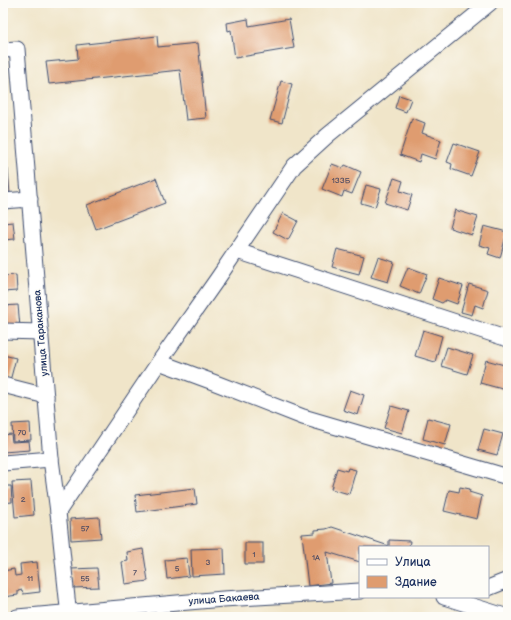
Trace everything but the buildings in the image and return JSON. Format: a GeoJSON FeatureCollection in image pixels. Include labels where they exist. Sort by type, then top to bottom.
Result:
{"type":"FeatureCollection","features":[{"type":"Feature","properties":{"kind":"street"},"geometry":{"type":"LineString","coordinates":[[58,512],[294,166],[328,135],[490,3]]}},
{"type":"Feature","properties":{"kind":"street","name":"улица Тараканова"},"geometry":{"type":"LineString","coordinates":[[10,49],[30,199],[51,459],[69,615]]}},
{"type":"Feature","properties":{"kind":"street"},"geometry":{"type":"LineString","coordinates":[[3,200],[30,199]]}},
{"type":"Feature","properties":{"kind":"street"},"geometry":{"type":"LineString","coordinates":[[237,251],[508,339]]}},
{"type":"Feature","properties":{"kind":"street"},"geometry":{"type":"LineString","coordinates":[[3,331],[41,332]]}},
{"type":"Feature","properties":{"kind":"street"},"geometry":{"type":"LineString","coordinates":[[159,362],[303,417],[508,477]]}},
{"type":"Feature","properties":{"kind":"street"},"geometry":{"type":"LineString","coordinates":[[3,385],[46,396]]}},
{"type":"Feature","properties":{"kind":"street"},"geometry":{"type":"LineString","coordinates":[[3,463],[51,459]]}},
{"type":"Feature","properties":{"kind":"street"},"geometry":{"type":"LineString","coordinates":[[489,588],[508,580]]}},
{"type":"Feature","properties":{"kind":"street","name":"улица Бакаева"},"geometry":{"type":"LineString","coordinates":[[17,617],[69,615],[222,599],[359,591]]}},
{"type":"Feature","properties":{"kind":"street"},"geometry":{"type":"LineString","coordinates":[[452,598],[476,601],[508,617]]}}]}
